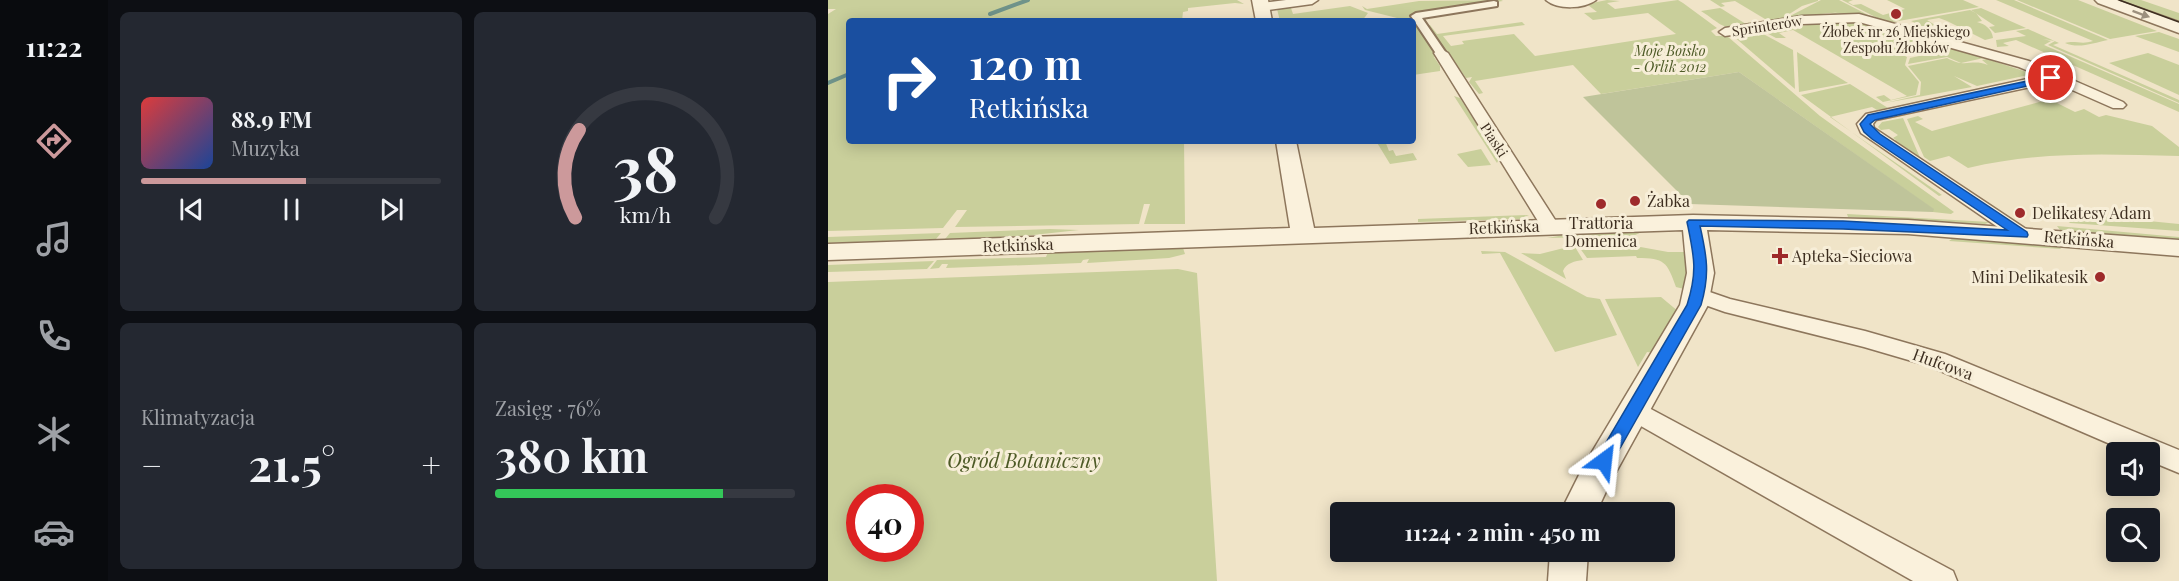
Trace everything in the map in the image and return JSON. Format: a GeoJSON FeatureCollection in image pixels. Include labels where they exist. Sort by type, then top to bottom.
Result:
{"type":"FeatureCollection","features":[{"type":"Feature","properties":{"kind":"street"},"geometry":{"type":"LineString","coordinates":[[1262,9],[1312,0]]}},
{"type":"Feature","properties":{"kind":"street"},"geometry":{"type":"LineString","coordinates":[[1552,0],[1562,4],[1590,0]]}},
{"type":"Feature","properties":{"kind":"street"},"geometry":{"type":"LineString","coordinates":[[2103,0],[2179,28]]}},
{"type":"Feature","properties":{"kind":"street"},"geometry":{"type":"LineString","coordinates":[[2146,0],[2168,7]]}},
{"type":"Feature","properties":{"kind":"street"},"geometry":{"type":"LineString","coordinates":[[1441,53],[1416,16],[1494,4]]}},
{"type":"Feature","properties":{"kind":"street","name":"Sprinterów"},"geometry":{"type":"LineString","coordinates":[[1725,32],[1802,20],[1859,18],[2024,64],[2118,105]]}},
{"type":"Feature","properties":{"kind":"street","name":"Piaski"},"geometry":{"type":"LineString","coordinates":[[1441,53],[1550,226]]}},
{"type":"Feature","properties":{"kind":"street"},"geometry":{"type":"LineString","coordinates":[[2022,235],[1867,130],[1865,124],[1871,117],[2052,78]]}},
{"type":"Feature","properties":{"kind":"street"},"geometry":{"type":"LineString","coordinates":[[1287,144],[1303,235]]}},
{"type":"Feature","properties":{"kind":"street"},"geometry":{"type":"LineString","coordinates":[[1583,502],[1595,477],[1690,314],[1698,295],[1702,262],[1693,222]]}},
{"type":"Feature","properties":{"kind":"street","name":"Retkińska"},"geometry":{"type":"LineString","coordinates":[[828,252],[1693,222],[1839,225],[2022,235],[2179,248]]}},
{"type":"Feature","properties":{"kind":"street","name":"Hufcowa"},"geometry":{"type":"LineString","coordinates":[[1698,295],[1725,305],[1865,339],[1937,360],[2179,462]]}},
{"type":"Feature","properties":{"kind":"street"},"geometry":{"type":"LineString","coordinates":[[1634,410],[1942,581]]}},
{"type":"Feature","properties":{"kind":"street"},"geometry":{"type":"LineString","coordinates":[[1567,581],[1568,562]]}},
{"type":"Feature","properties":{"kind":"green space"},"geometry":{"type":"Polygon","coordinates":[[[828,0],[1237,0],[1244,4],[1188,8],[1188,11],[1183,12],[1182,18],[846,18],[846,144],[1184,144],[1185,224],[1144,224],[1150,204],[1144,204],[1139,224],[955,227],[967,210],[957,210],[943,228],[828,231],[828,14],[836,9],[828,9],[828,0]]]}},
{"type":"Feature","properties":{"kind":"green space","name":"Moje Boisko - Orlik 2012"},"geometry":{"type":"Polygon","coordinates":[[[1607,0],[1620,1],[1607,3],[1615,9],[1678,0],[1683,3],[1717,28],[1711,31],[1716,36],[1727,36],[1820,116],[1954,212],[1951,214],[1933,212],[1933,209],[1739,72],[1601,94],[1573,65],[1475,81],[1483,93],[1479,94],[1469,82],[1472,77],[1466,78],[1426,27],[1430,25],[1437,34],[1522,22],[1525,25],[1443,36],[1451,46],[1464,44],[1462,41],[1514,34],[1535,56],[1676,34],[1648,13],[1593,20],[1584,13],[1597,12],[1588,5],[1572,7],[1607,0]]]}},
{"type":"Feature","properties":{"kind":"green space"},"geometry":{"type":"Polygon","coordinates":[[[1710,0],[1818,1],[1802,6],[1783,18],[1782,22],[1752,26],[1747,22],[1756,25],[1770,22],[1735,1],[1721,3],[1725,6],[1721,7],[1710,0]]]}},
{"type":"Feature","properties":{"kind":"green space"},"geometry":{"type":"Polygon","coordinates":[[[1821,0],[1839,0],[1872,19],[1832,12],[1845,16],[1830,13],[1812,15],[1815,18],[1806,15],[1792,17],[1795,20],[1785,21],[1786,18],[1821,0]]]}},
{"type":"Feature","properties":{"kind":"green space","name":"Żłobek nr 26 Miejskiego Zespołu Żłobków"},"geometry":{"type":"Polygon","coordinates":[[[1842,0],[1853,0],[1848,2],[1853,5],[1861,4],[1883,15],[1905,9],[1887,0],[1963,0],[1979,7],[1887,23],[1842,0]]]}},
{"type":"Feature","properties":{"kind":"green space"},"geometry":{"type":"Polygon","coordinates":[[[1996,0],[2014,0],[2108,40],[2070,45],[2065,43],[2093,41],[1996,0]]]}},
{"type":"Feature","properties":{"kind":"green space"},"geometry":{"type":"Polygon","coordinates":[[[2017,0],[2078,0],[2157,31],[2110,39],[2017,0]]]}},
{"type":"Feature","properties":{"kind":"green space"},"geometry":{"type":"Polygon","coordinates":[[[2109,0],[2141,0],[2179,13],[2179,26],[2109,0]]]}},
{"type":"Feature","properties":{"kind":"green space"},"geometry":{"type":"Polygon","coordinates":[[[1419,1],[1503,1],[1414,14],[1412,15],[1414,18],[1397,18],[1365,10],[1362,6],[1367,9],[1419,1]]]}},
{"type":"Feature","properties":{"kind":"green space"},"geometry":{"type":"Polygon","coordinates":[[[1299,5],[1291,8],[1293,14],[1350,6],[1368,13],[1364,18],[1279,18],[1277,9],[1299,5]]]}},
{"type":"Feature","properties":{"kind":"green space"},"geometry":{"type":"Polygon","coordinates":[[[1720,8],[1749,26],[1733,28],[1723,26],[1701,11],[1720,8]]]}},
{"type":"Feature","properties":{"kind":"green space"},"geometry":{"type":"Polygon","coordinates":[[[1981,8],[2026,28],[1995,33],[1989,27],[1995,26],[1971,10],[1981,8]]]}},
{"type":"Feature","properties":{"kind":"green space"},"geometry":{"type":"Polygon","coordinates":[[[1970,10],[1976,13],[1982,21],[1977,22],[1990,30],[1993,38],[1985,40],[1939,18],[1927,20],[1935,25],[1924,27],[1911,21],[1970,10]]]}},
{"type":"Feature","properties":{"kind":"green space"},"geometry":{"type":"Polygon","coordinates":[[[1856,22],[1896,31],[1913,38],[1912,47],[1895,51],[1907,57],[1905,65],[1919,82],[1916,95],[1883,102],[1876,97],[1884,95],[1891,100],[1907,96],[1793,30],[1779,33],[1786,38],[1776,38],[1759,29],[1767,27],[1773,30],[1822,23],[1834,30],[1825,23],[1856,22]]]}},
{"type":"Feature","properties":{"kind":"green space"},"geometry":{"type":"Polygon","coordinates":[[[1416,26],[1421,27],[1438,55],[1434,57],[1440,66],[1440,71],[1416,75],[1416,26]]]}},
{"type":"Feature","properties":{"kind":"green space"},"geometry":{"type":"Polygon","coordinates":[[[1754,29],[1793,50],[1795,89],[1732,35],[1734,32],[1754,29]]]}},
{"type":"Feature","properties":{"kind":"green space"},"geometry":{"type":"Polygon","coordinates":[[[2028,29],[2054,41],[2043,39],[2051,41],[2044,45],[2179,104],[2179,112],[2016,40],[2003,43],[2009,46],[1997,47],[1996,40],[2026,36],[2016,31],[2028,29]]]}},
{"type":"Feature","properties":{"kind":"green space"},"geometry":{"type":"Polygon","coordinates":[[[2159,32],[2179,39],[2179,52],[2135,36],[2159,32]]]}},
{"type":"Feature","properties":{"kind":"green space"},"geometry":{"type":"Polygon","coordinates":[[[1916,38],[1984,58],[1961,63],[1947,57],[1908,64],[1910,58],[1928,54],[1915,47],[1916,38]]]}},
{"type":"Feature","properties":{"kind":"green space"},"geometry":{"type":"Polygon","coordinates":[[[2055,41],[2059,43],[2053,45],[2179,100],[2179,103],[2048,45],[2055,41]]]}},
{"type":"Feature","properties":{"kind":"green space"},"geometry":{"type":"Polygon","coordinates":[[[1797,52],[1848,83],[1799,92],[1797,52]]]}},
{"type":"Feature","properties":{"kind":"green space"},"geometry":{"type":"Polygon","coordinates":[[[2148,53],[2179,65],[2179,95],[2109,63],[2148,53]]]}},
{"type":"Feature","properties":{"kind":"green space"},"geometry":{"type":"Polygon","coordinates":[[[1947,58],[1959,63],[1988,65],[1982,60],[1987,59],[2033,74],[1977,86],[1954,76],[1972,87],[1885,103],[1920,95],[1921,82],[1908,66],[1947,58]]]}},
{"type":"Feature","properties":{"kind":"green space"},"geometry":{"type":"Polygon","coordinates":[[[1739,72],[1934,209],[1933,212],[1690,204],[1583,97],[1739,72]]]}},
{"type":"Feature","properties":{"kind":"green space"},"geometry":{"type":"Polygon","coordinates":[[[1850,84],[1888,108],[1877,110],[1872,107],[1831,117],[1801,95],[1850,84]]]}},
{"type":"Feature","properties":{"kind":"green space"},"geometry":{"type":"Polygon","coordinates":[[[1454,96],[1460,98],[1499,159],[1497,163],[1454,96]]]}},
{"type":"Feature","properties":{"kind":"green space"},"geometry":{"type":"Polygon","coordinates":[[[2043,101],[2053,101],[2075,112],[2084,109],[2099,117],[2106,115],[2152,126],[2179,147],[2179,156],[2098,154],[2046,156],[1968,168],[1949,156],[1930,161],[1924,157],[1907,119],[1918,116],[1923,119],[1915,122],[1932,131],[2043,101]]]}},
{"type":"Feature","properties":{"kind":"green space"},"geometry":{"type":"Polygon","coordinates":[[[1903,118],[1921,160],[1892,141],[1896,140],[1893,138],[1898,135],[1889,129],[1881,130],[1878,127],[1882,122],[1903,118]]]}},
{"type":"Feature","properties":{"kind":"green space"},"geometry":{"type":"Polygon","coordinates":[[[1852,132],[1942,195],[1939,196],[1852,132]]]}},
{"type":"Feature","properties":{"kind":"green space"},"geometry":{"type":"Polygon","coordinates":[[[1378,144],[1386,144],[1389,151],[1393,150],[1396,156],[1413,153],[1417,160],[1390,164],[1378,144]]]}},
{"type":"Feature","properties":{"kind":"green space"},"geometry":{"type":"Polygon","coordinates":[[[1481,149],[1491,165],[1468,167],[1457,154],[1481,149]]]}},
{"type":"Feature","properties":{"kind":"green space"},"geometry":{"type":"Polygon","coordinates":[[[2057,212],[2179,224],[2179,231],[2070,223],[2057,212]]]}},
{"type":"Feature","properties":{"kind":"green space"},"geometry":{"type":"Polygon","coordinates":[[[1847,214],[1990,222],[1985,224],[1848,217],[1847,214]]]}},
{"type":"Feature","properties":{"kind":"green space"},"geometry":{"type":"Polygon","coordinates":[[[1529,215],[1520,219],[1418,222],[1418,219],[1529,215]]]}},
{"type":"Feature","properties":{"kind":"green space"},"geometry":{"type":"Polygon","coordinates":[[[2057,226],[2179,237],[2179,240],[2060,230],[2057,226]]]}},
{"type":"Feature","properties":{"kind":"green space"},"geometry":{"type":"Polygon","coordinates":[[[1079,230],[1024,236],[945,239],[950,233],[1079,230]]]}},
{"type":"Feature","properties":{"kind":"green space"},"geometry":{"type":"Polygon","coordinates":[[[1642,232],[1633,236],[1547,238],[1576,233],[1642,232]]]}},
{"type":"Feature","properties":{"kind":"green space"},"geometry":{"type":"Polygon","coordinates":[[[941,233],[936,239],[828,243],[828,237],[941,233]]]}},
{"type":"Feature","properties":{"kind":"green space"},"geometry":{"type":"Polygon","coordinates":[[[1953,238],[2059,246],[2061,249],[1949,241],[1953,238]]]}},
{"type":"Feature","properties":{"kind":"green space"},"geometry":{"type":"Polygon","coordinates":[[[1635,246],[1668,252],[1689,252],[1688,287],[1684,289],[1676,287],[1664,263],[1654,259],[1637,258],[1636,256],[1587,258],[1579,247],[1635,246]]]}},
{"type":"Feature","properties":{"kind":"green space"},"geometry":{"type":"Polygon","coordinates":[[[1575,247],[1583,260],[1566,266],[1563,271],[1566,279],[1521,253],[1540,254],[1575,247]]]}},
{"type":"Feature","properties":{"kind":"green space"},"geometry":{"type":"Polygon","coordinates":[[[1183,248],[1185,254],[1169,258],[1087,263],[1089,259],[1081,263],[946,268],[948,264],[942,264],[939,268],[930,269],[937,260],[1046,257],[1048,252],[1183,248]]]}},
{"type":"Feature","properties":{"kind":"green space"},"geometry":{"type":"Polygon","coordinates":[[[1481,251],[1505,252],[1587,297],[1600,299],[1617,335],[1555,352],[1500,253],[1482,254],[1481,251]]]}},
{"type":"Feature","properties":{"kind":"green space"},"geometry":{"type":"Polygon","coordinates":[[[934,261],[927,269],[828,272],[828,265],[934,261]]]}},
{"type":"Feature","properties":{"kind":"green space","name":"Ogród Botaniczny"},"geometry":{"type":"Polygon","coordinates":[[[1178,269],[1197,273],[1217,581],[828,581],[828,282],[1178,269]]]}},
{"type":"Feature","properties":{"kind":"green space"},"geometry":{"type":"Polygon","coordinates":[[[1661,297],[1679,312],[1655,353],[1647,352],[1638,367],[1605,299],[1661,297]]]}},
{"type":"Feature","properties":{"kind":"waterway"},"geometry":{"type":"LineString","coordinates":[[990,14],[1028,0]]}},
{"type":"Feature","properties":{"kind":"waterway"},"geometry":{"type":"LineString","coordinates":[[828,83],[846,75]]}},
{"type":"Feature","properties":{"kind":"tram line"},"geometry":{"type":"LineString","coordinates":[[2119,0],[2179,22]]}},
{"type":"Feature","properties":{"kind":"place","name":"Żłobek nr 26 Miejskiego Zespołu Żłobków"},"geometry":{"type":"Point","coordinates":[1896,14]}},
{"type":"Feature","properties":{"kind":"place","name":"Żabka"},"geometry":{"type":"Point","coordinates":[1635,201]}},
{"type":"Feature","properties":{"kind":"place","name":"Trattoria Domenica"},"geometry":{"type":"Point","coordinates":[1601,204]}},
{"type":"Feature","properties":{"kind":"place","name":"Delikatesy Adam"},"geometry":{"type":"Point","coordinates":[2020,213]}},
{"type":"Feature","properties":{"kind":"place","name":"Apteka-Sieciowa"},"geometry":{"type":"Point","coordinates":[1780,256]}},
{"type":"Feature","properties":{"kind":"place","name":"Mini Delikatesik"},"geometry":{"type":"Point","coordinates":[2100,277]}},
{"type":"Feature","properties":{"kind":"route"},"geometry":{"type":"LineString","coordinates":[[1604,461],[1690,314],[1698,295],[1702,262],[1693,222],[1920,228],[2022,235],[1867,130],[1865,124],[1871,117],[2051,78]]}}]}
